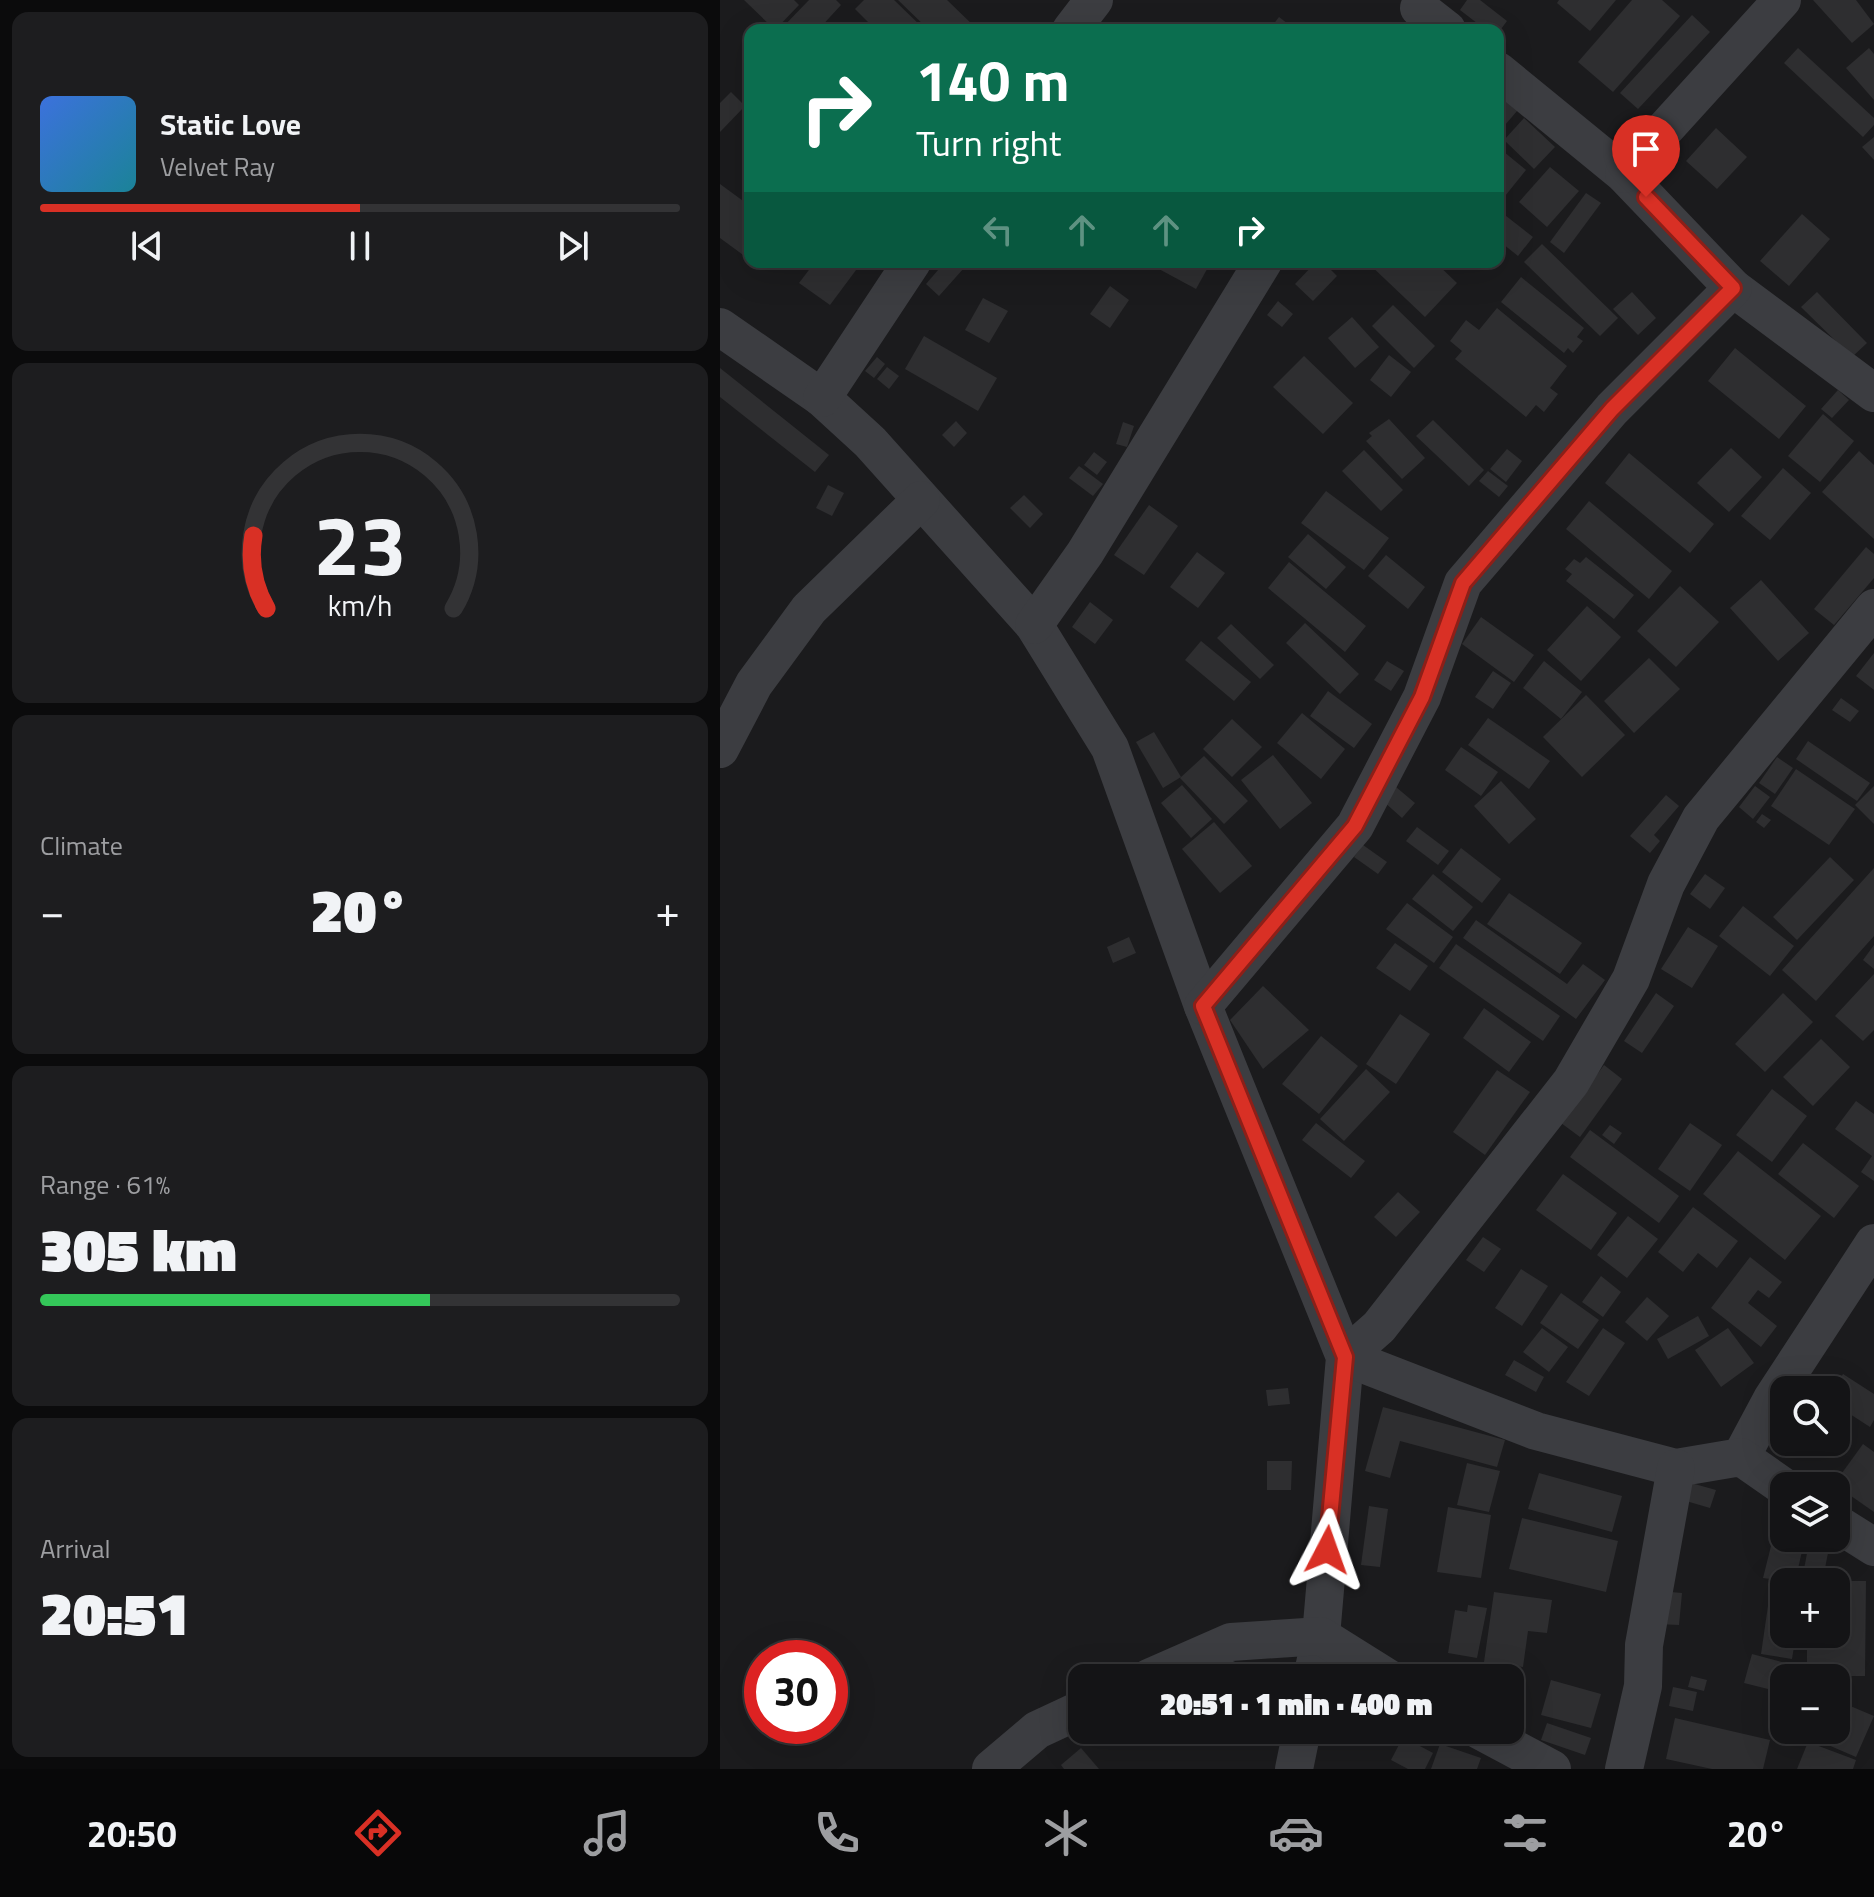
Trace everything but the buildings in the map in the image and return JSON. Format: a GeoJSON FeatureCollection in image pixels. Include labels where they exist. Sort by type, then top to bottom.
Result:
{"type":"FeatureCollection","features":[{"type":"Feature","properties":{"kind":"street"},"geometry":{"type":"LineString","coordinates":[[1076,24],[1094,0]]}},
{"type":"Feature","properties":{"kind":"street"},"geometry":{"type":"LineString","coordinates":[[1624,174],[1782,0]]}},
{"type":"Feature","properties":{"kind":"street"},"geometry":{"type":"LineString","coordinates":[[1504,76],[1624,174],[1733,288],[1874,393]]}},
{"type":"Feature","properties":{"kind":"street"},"geometry":{"type":"LineString","coordinates":[[822,398],[908,268]]}},
{"type":"Feature","properties":{"kind":"street"},"geometry":{"type":"LineString","coordinates":[[1034,625],[1085,553],[1259,268]]}},
{"type":"Feature","properties":{"kind":"street"},"geometry":{"type":"LineString","coordinates":[[1203,1006],[1355,826],[1422,697],[1463,583],[1612,409],[1733,288]]}},
{"type":"Feature","properties":{"kind":"street"},"geometry":{"type":"LineString","coordinates":[[720,327],[822,398],[870,442],[1034,625],[1110,748],[1203,1006],[1345,1357],[1321,1636],[1315,1664]]}},
{"type":"Feature","properties":{"kind":"street"},"geometry":{"type":"LineString","coordinates":[[720,749],[754,684],[809,609],[921,500]]}},
{"type":"Feature","properties":{"kind":"street"},"geometry":{"type":"LineString","coordinates":[[1345,1357],[1379,1327],[1571,1082],[1631,979],[1666,884],[1701,818],[1874,608]]}},
{"type":"Feature","properties":{"kind":"street"},"geometry":{"type":"LineString","coordinates":[[1741,1457],[1772,1399],[1874,1243]]}},
{"type":"Feature","properties":{"kind":"street"},"geometry":{"type":"LineString","coordinates":[[1345,1357],[1536,1431],[1676,1468],[1741,1457],[1770,1477]]}},
{"type":"Feature","properties":{"kind":"street"},"geometry":{"type":"LineString","coordinates":[[1624,1769],[1643,1686],[1644,1645],[1676,1468]]}},
{"type":"Feature","properties":{"kind":"street"},"geometry":{"type":"LineString","coordinates":[[1850,1532],[1874,1547]]}},
{"type":"Feature","properties":{"kind":"street"},"geometry":{"type":"LineString","coordinates":[[1181,1664],[1231,1642],[1321,1636],[1366,1664]]}},
{"type":"Feature","properties":{"kind":"street"},"geometry":{"type":"LineString","coordinates":[[991,1769],[1037,1730],[1068,1716]]}},
{"type":"Feature","properties":{"kind":"street"},"geometry":{"type":"LineString","coordinates":[[1294,1769],[1299,1744]]}},
{"type":"Feature","properties":{"kind":"street"},"geometry":{"type":"LineString","coordinates":[[1505,1744],[1552,1769]]}},
{"type":"Feature","properties":{"kind":"route"},"geometry":{"type":"LineString","coordinates":[[1327,1550],[1345,1357],[1203,1006],[1355,826],[1422,697],[1463,583],[1612,409],[1668,357],[1733,288],[1646,197]]}}]}
